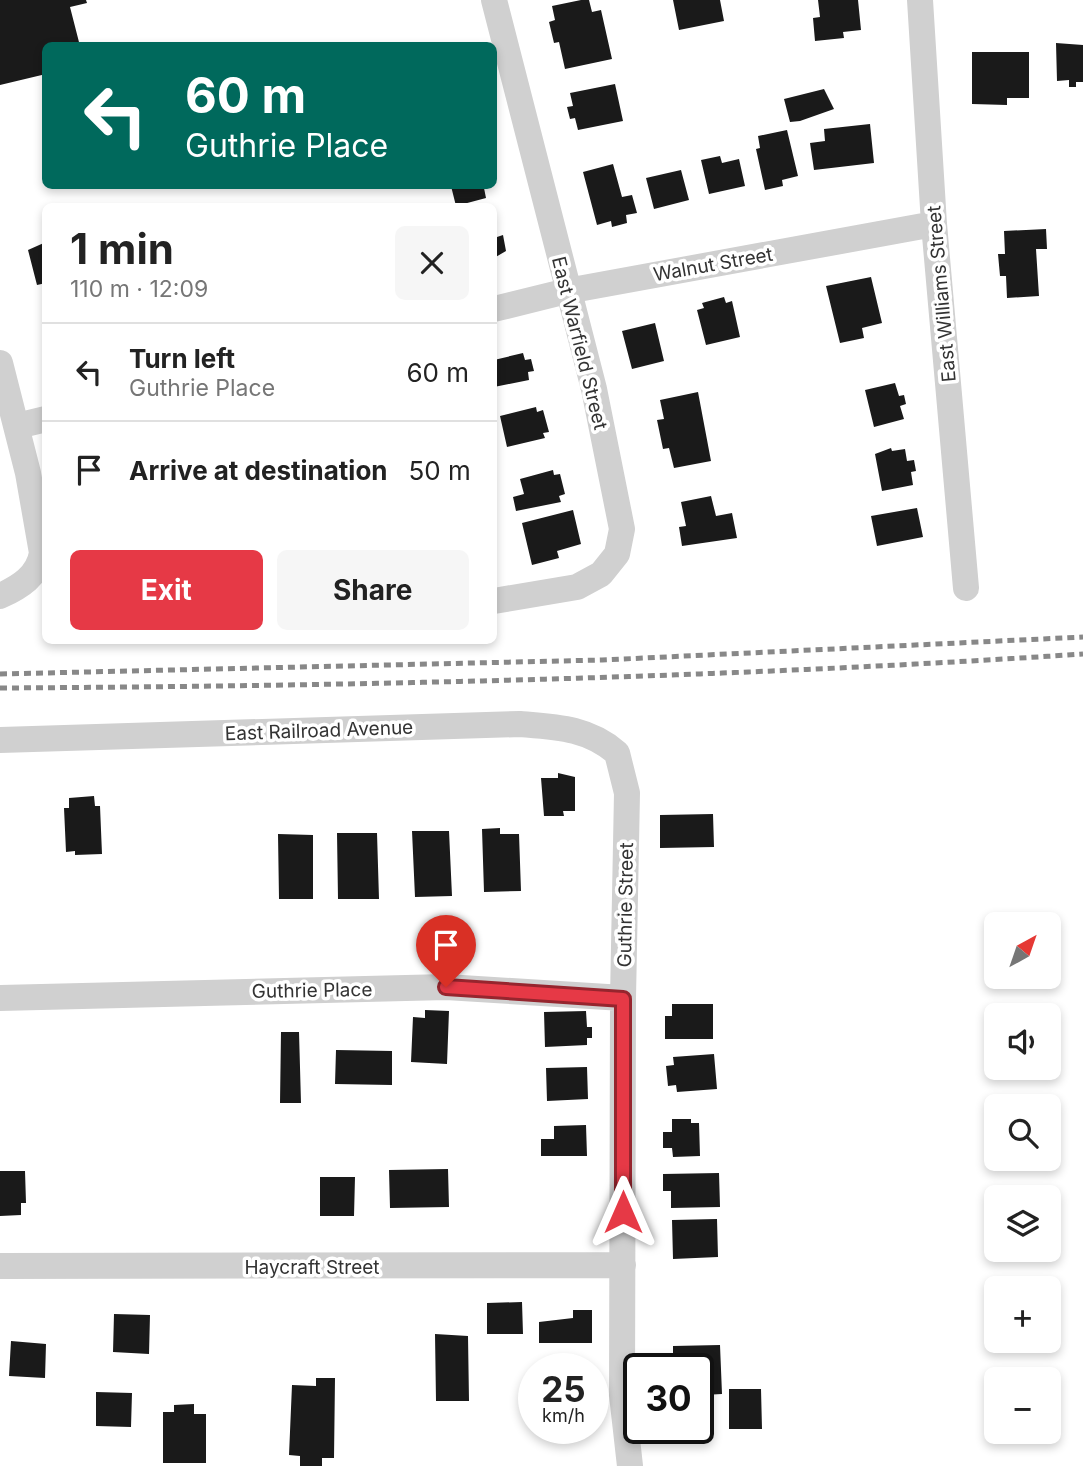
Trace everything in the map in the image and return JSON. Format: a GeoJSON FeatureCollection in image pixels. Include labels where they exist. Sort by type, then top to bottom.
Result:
{"type":"FeatureCollection","features":[{"type":"Feature","properties":{"kind":"street","name":"East Warfield Street"},"geometry":{"type":"LineString","coordinates":[[494,0],[594,389],[622,529],[620,546],[612,562],[601,574],[577,587],[497,600]]}},
{"type":"Feature","properties":{"kind":"street","name":"East Williams Street"},"geometry":{"type":"LineString","coordinates":[[920,0],[934,224],[966,588]]}},
{"type":"Feature","properties":{"kind":"street","name":"Walnut Street"},"geometry":{"type":"LineString","coordinates":[[497,308],[567,291],[934,224]]}},
{"type":"Feature","properties":{"kind":"street"},"geometry":{"type":"LineString","coordinates":[[0,363],[17,426],[40,540],[40,563],[20,587],[0,596]]}},
{"type":"Feature","properties":{"kind":"street"},"geometry":{"type":"LineString","coordinates":[[17,426],[42,420]]}},
{"type":"Feature","properties":{"kind":"street","name":"East Railroad Avenue"},"geometry":{"type":"LineString","coordinates":[[0,740],[520,724],[561,727],[589,734],[617,753],[623,765]]}},
{"type":"Feature","properties":{"kind":"street","name":"Guthrie Street"},"geometry":{"type":"LineString","coordinates":[[623,765],[627,793],[623,999],[622,1395],[630,1466]]}},
{"type":"Feature","properties":{"kind":"street","name":"Guthrie Place"},"geometry":{"type":"LineString","coordinates":[[0,998],[446,987],[623,999]]}},
{"type":"Feature","properties":{"kind":"street","name":"Haycraft Street"},"geometry":{"type":"LineString","coordinates":[[0,1266],[623,1265]]}},
{"type":"Feature","properties":{"kind":"building"},"geometry":{"type":"Polygon","coordinates":[[[0,0],[86,0],[87,3],[70,7],[79,42],[42,42],[42,75],[0,85],[0,0]]]}},
{"type":"Feature","properties":{"kind":"building"},"geometry":{"type":"Polygon","coordinates":[[[589,0],[592,12],[601,10],[612,59],[565,69],[559,42],[554,43],[549,22],[555,20],[552,6],[589,0]]]}},
{"type":"Feature","properties":{"kind":"building"},"geometry":{"type":"Polygon","coordinates":[[[673,0],[720,0],[724,21],[679,30],[673,0]]]}},
{"type":"Feature","properties":{"kind":"building"},"geometry":{"type":"Polygon","coordinates":[[[818,0],[858,0],[861,30],[843,32],[844,38],[815,41],[813,18],[820,17],[818,0]]]}},
{"type":"Feature","properties":{"kind":"building"},"geometry":{"type":"Polygon","coordinates":[[[1056,43],[1083,45],[1083,82],[1076,82],[1076,87],[1069,87],[1069,80],[1057,81],[1056,43]]]}},
{"type":"Feature","properties":{"kind":"building"},"geometry":{"type":"Polygon","coordinates":[[[972,52],[1029,52],[1029,98],[1007,98],[1007,105],[972,104],[972,52]]]}},
{"type":"Feature","properties":{"kind":"building"},"geometry":{"type":"Polygon","coordinates":[[[615,84],[623,121],[578,130],[575,118],[570,119],[567,107],[573,106],[570,93],[615,84]]]}},
{"type":"Feature","properties":{"kind":"building"},"geometry":{"type":"Polygon","coordinates":[[[824,89],[834,109],[790,122],[784,99],[824,89]]]}},
{"type":"Feature","properties":{"kind":"building"},"geometry":{"type":"Polygon","coordinates":[[[870,124],[874,163],[814,170],[810,143],[825,141],[824,129],[870,124]]]}},
{"type":"Feature","properties":{"kind":"building"},"geometry":{"type":"Polygon","coordinates":[[[787,130],[798,176],[782,180],[783,186],[765,190],[756,149],[760,148],[758,136],[787,130]]]}},
{"type":"Feature","properties":{"kind":"building"},"geometry":{"type":"Polygon","coordinates":[[[720,156],[722,163],[739,159],[745,186],[709,194],[701,160],[720,156]]]}},
{"type":"Feature","properties":{"kind":"building"},"geometry":{"type":"Polygon","coordinates":[[[613,164],[622,197],[632,195],[637,213],[626,215],[627,223],[612,227],[611,221],[597,225],[583,172],[613,164]]]}},
{"type":"Feature","properties":{"kind":"building"},"geometry":{"type":"Polygon","coordinates":[[[681,170],[689,200],[654,209],[646,178],[681,170]]]}},
{"type":"Feature","properties":{"kind":"building"},"geometry":{"type":"Polygon","coordinates":[[[452,189],[484,189],[486,198],[455,203],[452,189]]]}},
{"type":"Feature","properties":{"kind":"building"},"geometry":{"type":"Polygon","coordinates":[[[1046,229],[1047,249],[1036,249],[1039,296],[1007,298],[1006,276],[1000,276],[998,254],[1005,254],[1004,231],[1046,229]]]}},
{"type":"Feature","properties":{"kind":"building"},"geometry":{"type":"Polygon","coordinates":[[[503,235],[506,251],[497,256],[497,237],[503,235]]]}},
{"type":"Feature","properties":{"kind":"building"},"geometry":{"type":"Polygon","coordinates":[[[42,244],[42,284],[37,285],[28,250],[42,244]]]}},
{"type":"Feature","properties":{"kind":"building"},"geometry":{"type":"Polygon","coordinates":[[[871,277],[882,323],[862,328],[864,338],[840,343],[826,286],[871,277]]]}},
{"type":"Feature","properties":{"kind":"building"},"geometry":{"type":"Polygon","coordinates":[[[724,297],[726,303],[732,301],[740,337],[706,345],[697,310],[704,308],[702,303],[724,297]]]}},
{"type":"Feature","properties":{"kind":"building"},"geometry":{"type":"Polygon","coordinates":[[[655,323],[664,361],[632,369],[622,331],[655,323]]]}},
{"type":"Feature","properties":{"kind":"building"},"geometry":{"type":"Polygon","coordinates":[[[523,353],[525,360],[531,359],[534,371],[528,372],[529,380],[497,386],[497,359],[523,353]]]}},
{"type":"Feature","properties":{"kind":"building"},"geometry":{"type":"Polygon","coordinates":[[[895,383],[899,396],[904,395],[906,404],[900,406],[904,419],[874,427],[865,390],[895,383]]]}},
{"type":"Feature","properties":{"kind":"building"},"geometry":{"type":"Polygon","coordinates":[[[698,392],[711,461],[674,468],[669,448],[663,449],[657,420],[664,419],[660,400],[698,392]]]}},
{"type":"Feature","properties":{"kind":"building"},"geometry":{"type":"Polygon","coordinates":[[[536,407],[537,412],[543,410],[549,432],[543,433],[545,438],[507,447],[500,416],[536,407]]]}},
{"type":"Feature","properties":{"kind":"building"},"geometry":{"type":"Polygon","coordinates":[[[891,448],[892,451],[905,449],[907,461],[914,460],[916,471],[911,472],[913,485],[882,491],[875,454],[891,448]]]}},
{"type":"Feature","properties":{"kind":"building"},"geometry":{"type":"Polygon","coordinates":[[[553,470],[554,475],[560,474],[565,494],[559,496],[561,502],[516,511],[513,497],[524,494],[520,479],[553,470]]]}},
{"type":"Feature","properties":{"kind":"building"},"geometry":{"type":"Polygon","coordinates":[[[711,496],[716,516],[732,513],[737,538],[682,546],[679,527],[686,526],[681,502],[711,496]]]}},
{"type":"Feature","properties":{"kind":"building"},"geometry":{"type":"Polygon","coordinates":[[[917,508],[923,537],[877,546],[871,516],[917,508]]]}},
{"type":"Feature","properties":{"kind":"building"},"geometry":{"type":"Polygon","coordinates":[[[573,510],[581,544],[557,551],[559,558],[532,565],[522,523],[573,510]]]}},
{"type":"Feature","properties":{"kind":"building"},"geometry":{"type":"Polygon","coordinates":[[[558,773],[575,777],[575,811],[563,811],[564,816],[544,816],[541,778],[558,778],[558,773]]]}},
{"type":"Feature","properties":{"kind":"building"},"geometry":{"type":"Polygon","coordinates":[[[94,796],[95,806],[100,806],[102,854],[75,855],[75,851],[66,852],[64,808],[69,808],[69,798],[94,796]]]}},
{"type":"Feature","properties":{"kind":"building"},"geometry":{"type":"Polygon","coordinates":[[[713,814],[714,847],[660,848],[660,815],[713,814]]]}},
{"type":"Feature","properties":{"kind":"building"},"geometry":{"type":"Polygon","coordinates":[[[500,828],[500,834],[519,834],[521,891],[484,892],[482,829],[500,828]]]}},
{"type":"Feature","properties":{"kind":"building"},"geometry":{"type":"Polygon","coordinates":[[[412,831],[449,831],[452,896],[415,897],[412,831]]]}},
{"type":"Feature","properties":{"kind":"building"},"geometry":{"type":"Polygon","coordinates":[[[337,833],[377,833],[379,899],[338,899],[337,833]]]}},
{"type":"Feature","properties":{"kind":"building"},"geometry":{"type":"Polygon","coordinates":[[[278,834],[313,835],[313,899],[279,899],[278,834]]]}},
{"type":"Feature","properties":{"kind":"building"},"geometry":{"type":"Polygon","coordinates":[[[672,1004],[713,1004],[713,1039],[665,1039],[665,1016],[672,1016],[672,1004]]]}},
{"type":"Feature","properties":{"kind":"building"},"geometry":{"type":"Polygon","coordinates":[[[425,1010],[449,1011],[447,1064],[411,1062],[413,1017],[425,1018],[425,1010]]]}},
{"type":"Feature","properties":{"kind":"building"},"geometry":{"type":"Polygon","coordinates":[[[586,1011],[587,1027],[592,1027],[592,1038],[587,1038],[587,1045],[545,1047],[544,1012],[586,1011]]]}},
{"type":"Feature","properties":{"kind":"building"},"geometry":{"type":"Polygon","coordinates":[[[281,1032],[299,1032],[301,1103],[280,1103],[281,1032]]]}},
{"type":"Feature","properties":{"kind":"building"},"geometry":{"type":"Polygon","coordinates":[[[336,1050],[392,1051],[392,1085],[335,1084],[336,1050]]]}},
{"type":"Feature","properties":{"kind":"building"},"geometry":{"type":"Polygon","coordinates":[[[714,1054],[717,1089],[677,1092],[676,1085],[668,1086],[666,1066],[674,1065],[673,1057],[714,1054]]]}},
{"type":"Feature","properties":{"kind":"building"},"geometry":{"type":"Polygon","coordinates":[[[587,1067],[588,1099],[547,1101],[546,1068],[587,1067]]]}},
{"type":"Feature","properties":{"kind":"building"},"geometry":{"type":"Polygon","coordinates":[[[672,1119],[691,1119],[691,1123],[699,1123],[700,1156],[673,1157],[672,1148],[663,1148],[663,1132],[672,1132],[672,1119]]]}},
{"type":"Feature","properties":{"kind":"building"},"geometry":{"type":"Polygon","coordinates":[[[586,1125],[587,1156],[541,1156],[541,1139],[554,1139],[554,1126],[586,1125]]]}},
{"type":"Feature","properties":{"kind":"building"},"geometry":{"type":"Polygon","coordinates":[[[448,1169],[449,1207],[390,1208],[389,1170],[448,1169]]]}},
{"type":"Feature","properties":{"kind":"building"},"geometry":{"type":"Polygon","coordinates":[[[0,1171],[25,1171],[26,1203],[21,1203],[21,1215],[0,1216],[0,1171]]]}},
{"type":"Feature","properties":{"kind":"building"},"geometry":{"type":"Polygon","coordinates":[[[719,1173],[720,1207],[671,1208],[671,1191],[663,1191],[663,1174],[719,1173]]]}},
{"type":"Feature","properties":{"kind":"building"},"geometry":{"type":"Polygon","coordinates":[[[320,1177],[355,1177],[354,1216],[320,1216],[320,1177]]]}},
{"type":"Feature","properties":{"kind":"building"},"geometry":{"type":"Polygon","coordinates":[[[717,1219],[718,1257],[673,1259],[672,1220],[717,1219]]]}},
{"type":"Feature","properties":{"kind":"building"},"geometry":{"type":"Polygon","coordinates":[[[522,1302],[523,1334],[487,1334],[487,1303],[522,1302]]]}},
{"type":"Feature","properties":{"kind":"building"},"geometry":{"type":"Polygon","coordinates":[[[573,1310],[592,1310],[592,1343],[539,1343],[539,1322],[573,1318],[573,1310]]]}},
{"type":"Feature","properties":{"kind":"building"},"geometry":{"type":"Polygon","coordinates":[[[114,1314],[150,1315],[149,1354],[113,1352],[114,1314]]]}},
{"type":"Feature","properties":{"kind":"building"},"geometry":{"type":"Polygon","coordinates":[[[435,1334],[468,1336],[469,1401],[436,1401],[435,1334]]]}},
{"type":"Feature","properties":{"kind":"building"},"geometry":{"type":"Polygon","coordinates":[[[11,1341],[46,1344],[45,1378],[9,1376],[11,1341]]]}},
{"type":"Feature","properties":{"kind":"building"},"geometry":{"type":"Polygon","coordinates":[[[720,1345],[722,1394],[714,1394],[714,1353],[673,1353],[673,1346],[720,1345]]]}},
{"type":"Feature","properties":{"kind":"building"},"geometry":{"type":"Polygon","coordinates":[[[316,1378],[335,1378],[334,1458],[322,1458],[322,1466],[300,1466],[300,1456],[289,1455],[292,1385],[316,1386],[316,1378]]]}},
{"type":"Feature","properties":{"kind":"building"},"geometry":{"type":"Polygon","coordinates":[[[729,1389],[761,1389],[762,1429],[729,1429],[729,1389]]]}},
{"type":"Feature","properties":{"kind":"building"},"geometry":{"type":"Polygon","coordinates":[[[96,1392],[132,1393],[131,1427],[96,1426],[96,1392]]]}},
{"type":"Feature","properties":{"kind":"building"},"geometry":{"type":"Polygon","coordinates":[[[194,1404],[194,1414],[206,1414],[206,1463],[163,1463],[163,1412],[174,1412],[174,1405],[194,1404]]]}},
{"type":"Feature","properties":{"kind":"railway"},"geometry":{"type":"LineString","coordinates":[[0,674],[602,660],[1083,637]]}},
{"type":"Feature","properties":{"kind":"railway"},"geometry":{"type":"LineString","coordinates":[[0,688],[271,685],[677,675],[1083,654]]}},
{"type":"Feature","properties":{"kind":"route"},"geometry":{"type":"LineString","coordinates":[[446,987],[623,999],[623,1212]]}}]}
